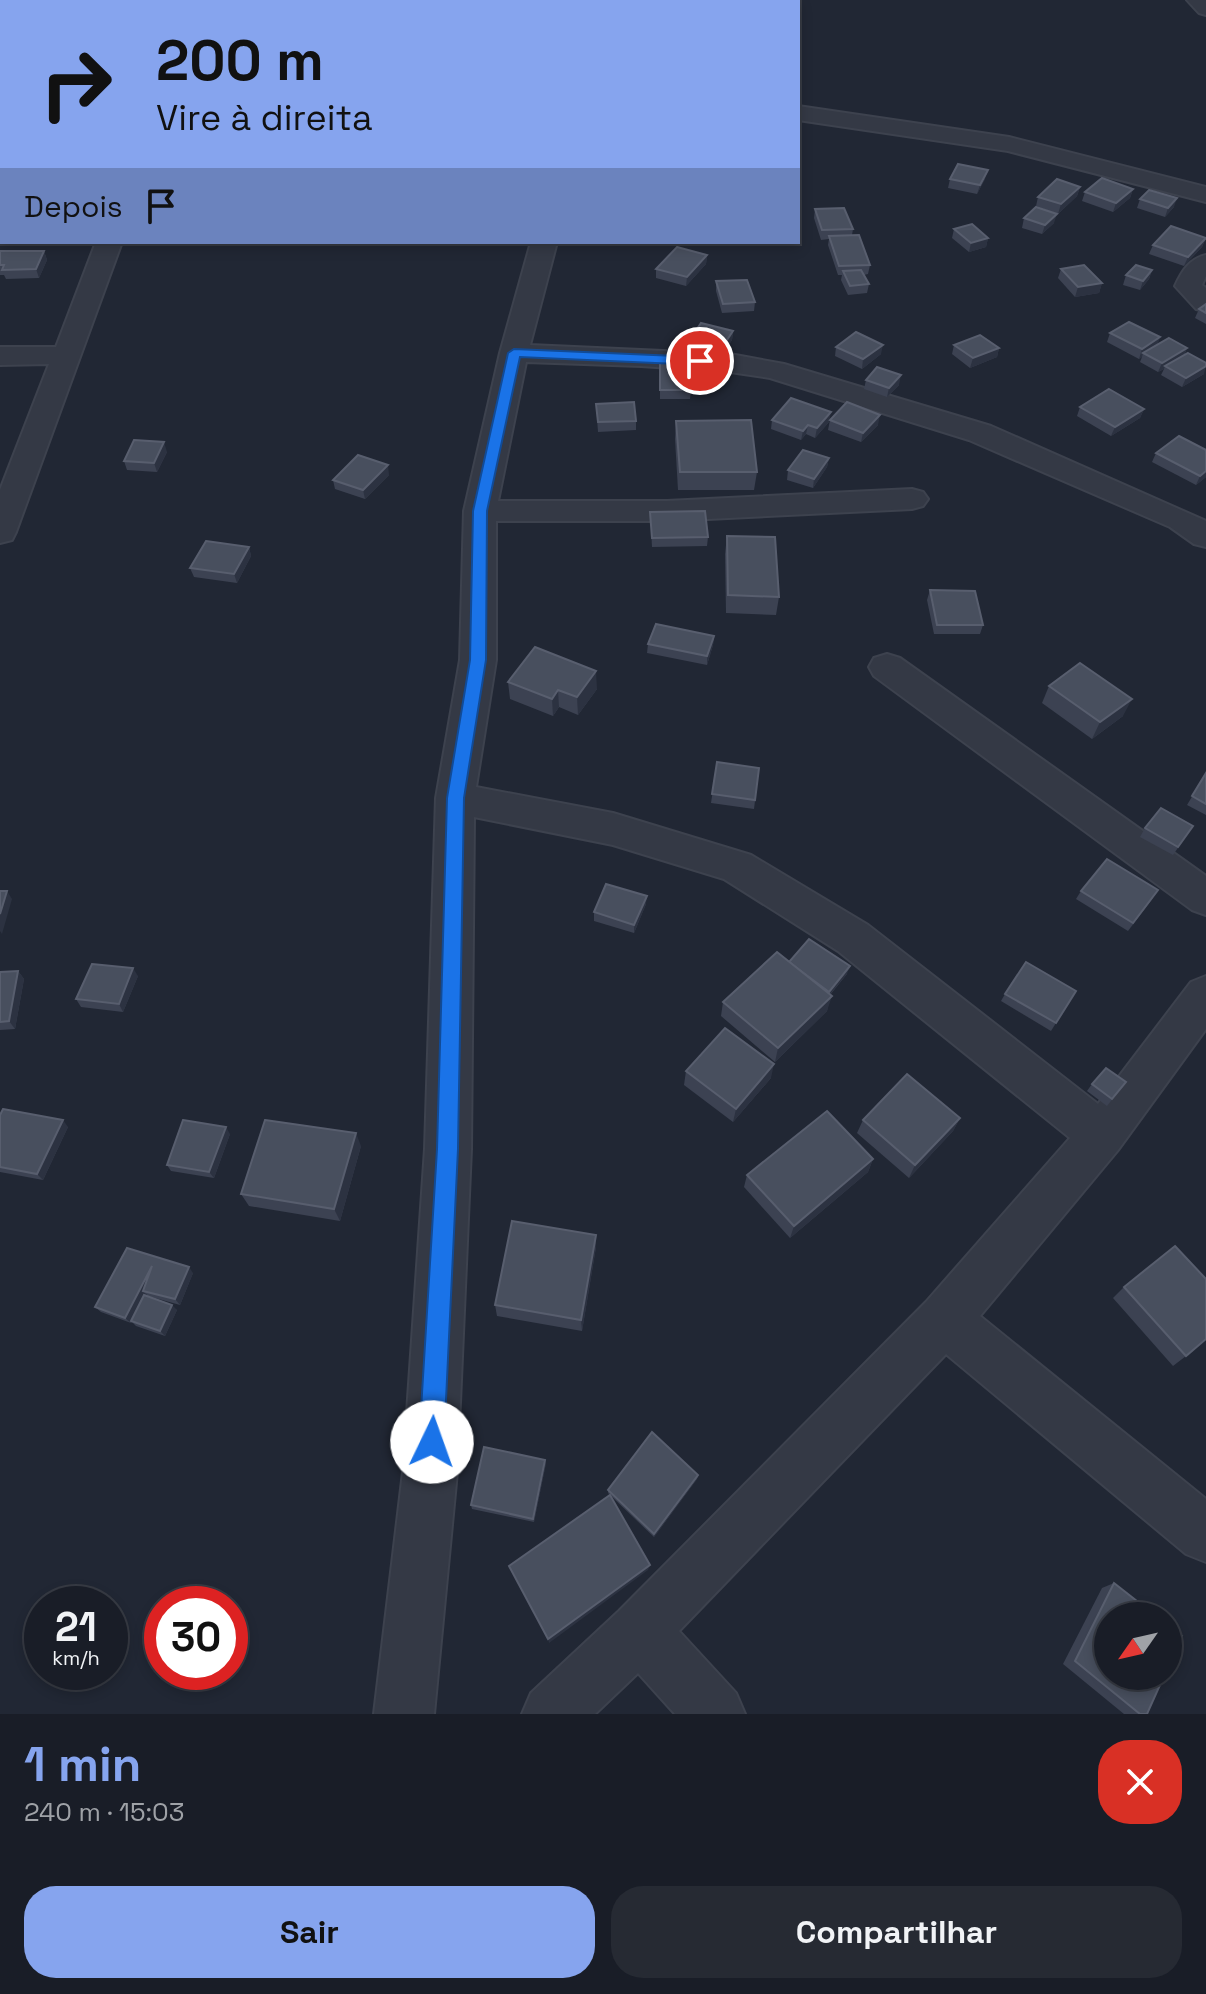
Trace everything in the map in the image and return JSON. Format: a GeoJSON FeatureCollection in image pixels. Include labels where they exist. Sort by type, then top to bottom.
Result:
{"type":"FeatureCollection","features":[{"type":"Feature","properties":{"kind":"street"},"geometry":{"type":"LineString","coordinates":[[1197,0],[1206,9]]}},
{"type":"Feature","properties":{"kind":"street"},"geometry":{"type":"LineString","coordinates":[[800,113],[1009,144],[1206,195]]}},
{"type":"Feature","properties":{"kind":"street"},"geometry":{"type":"LineString","coordinates":[[0,532],[108,244]]}},
{"type":"Feature","properties":{"kind":"street"},"geometry":{"type":"LineString","coordinates":[[404,1714],[431,1456],[448,1149],[455,798],[478,660],[480,511],[514,353],[543,244]]}},
{"type":"Feature","properties":{"kind":"street"},"geometry":{"type":"LineString","coordinates":[[1206,263],[1194,273],[1188,286],[1206,303]]}},
{"type":"Feature","properties":{"kind":"street"},"geometry":{"type":"LineString","coordinates":[[514,353],[641,357],[730,363],[774,370],[980,433],[1181,520],[1206,536]]}},
{"type":"Feature","properties":{"kind":"street"},"geometry":{"type":"LineString","coordinates":[[0,356],[67,355]]}},
{"type":"Feature","properties":{"kind":"street"},"geometry":{"type":"LineString","coordinates":[[480,511],[667,511],[912,499]]}},
{"type":"Feature","properties":{"kind":"street"},"geometry":{"type":"LineString","coordinates":[[887,667],[1206,898]]}},
{"type":"Feature","properties":{"kind":"street"},"geometry":{"type":"LineString","coordinates":[[455,798],[613,829],[737,867],[853,938],[1102,1135]]}},
{"type":"Feature","properties":{"kind":"street"},"geometry":{"type":"LineString","coordinates":[[552,1714],[639,1631],[944,1320],[1102,1135],[1206,995]]}},
{"type":"Feature","properties":{"kind":"street"},"geometry":{"type":"LineString","coordinates":[[944,1320],[1206,1534]]}},
{"type":"Feature","properties":{"kind":"street"},"geometry":{"type":"LineString","coordinates":[[639,1631],[715,1714]]}},
{"type":"Feature","properties":{"kind":"building"},"geometry":{"type":"Polygon","coordinates":[[[958,164],[988,170],[980,185],[950,179],[958,164]]]}},
{"type":"Feature","properties":{"kind":"building"},"geometry":{"type":"Polygon","coordinates":[[[1102,178],[1133,189],[1116,203],[1085,192],[1102,178]]]}},
{"type":"Feature","properties":{"kind":"building"},"geometry":{"type":"Polygon","coordinates":[[[1057,179],[1080,187],[1061,204],[1038,197],[1057,179]]]}},
{"type":"Feature","properties":{"kind":"building"},"geometry":{"type":"Polygon","coordinates":[[[1149,190],[1177,198],[1168,208],[1140,199],[1149,190]]]}},
{"type":"Feature","properties":{"kind":"building"},"geometry":{"type":"Polygon","coordinates":[[[1036,207],[1057,214],[1045,225],[1024,218],[1036,207]]]}},
{"type":"Feature","properties":{"kind":"building"},"geometry":{"type":"Polygon","coordinates":[[[844,208],[853,229],[822,230],[815,209],[844,208]]]}},
{"type":"Feature","properties":{"kind":"building"},"geometry":{"type":"Polygon","coordinates":[[[972,224],[988,238],[971,243],[954,229],[972,224]]]}},
{"type":"Feature","properties":{"kind":"building"},"geometry":{"type":"Polygon","coordinates":[[[1171,226],[1206,238],[1188,257],[1153,245],[1171,226]]]}},
{"type":"Feature","properties":{"kind":"building"},"geometry":{"type":"Polygon","coordinates":[[[859,235],[870,265],[839,266],[829,236],[859,235]]]}},
{"type":"Feature","properties":{"kind":"building"},"geometry":{"type":"Polygon","coordinates":[[[677,247],[707,255],[687,277],[656,269],[677,247]]]}},
{"type":"Feature","properties":{"kind":"building"},"geometry":{"type":"Polygon","coordinates":[[[0,251],[44,251],[36,269],[2,270],[4,265],[0,265],[0,251]]]}},
{"type":"Feature","properties":{"kind":"building"},"geometry":{"type":"Polygon","coordinates":[[[1084,265],[1102,283],[1078,287],[1061,269],[1084,265]]]}},
{"type":"Feature","properties":{"kind":"building"},"geometry":{"type":"Polygon","coordinates":[[[1136,265],[1152,270],[1143,281],[1126,275],[1136,265]]]}},
{"type":"Feature","properties":{"kind":"building"},"geometry":{"type":"Polygon","coordinates":[[[861,270],[869,284],[850,286],[843,271],[861,270]]]}},
{"type":"Feature","properties":{"kind":"building"},"geometry":{"type":"Polygon","coordinates":[[[747,280],[755,302],[723,304],[716,281],[747,280]]]}},
{"type":"Feature","properties":{"kind":"building"},"geometry":{"type":"Polygon","coordinates":[[[1129,322],[1160,337],[1142,349],[1110,333],[1129,322]]]}},
{"type":"Feature","properties":{"kind":"building"},"geometry":{"type":"Polygon","coordinates":[[[701,323],[733,331],[721,349],[689,341],[701,323]]]}},
{"type":"Feature","properties":{"kind":"building"},"geometry":{"type":"Polygon","coordinates":[[[856,332],[883,345],[863,359],[836,347],[856,332]]]}},
{"type":"Feature","properties":{"kind":"building"},"geometry":{"type":"Polygon","coordinates":[[[980,335],[999,348],[973,358],[954,345],[980,335]]]}},
{"type":"Feature","properties":{"kind":"building"},"geometry":{"type":"Polygon","coordinates":[[[1169,338],[1187,348],[1162,363],[1143,353],[1169,338]]]}},
{"type":"Feature","properties":{"kind":"building"},"geometry":{"type":"Polygon","coordinates":[[[1188,353],[1206,363],[1206,366],[1186,378],[1165,366],[1188,353]]]}},
{"type":"Feature","properties":{"kind":"building"},"geometry":{"type":"Polygon","coordinates":[[[660,359],[690,359],[691,390],[660,390],[660,359]]]}},
{"type":"Feature","properties":{"kind":"building"},"geometry":{"type":"Polygon","coordinates":[[[877,367],[901,375],[889,388],[866,380],[877,367]]]}},
{"type":"Feature","properties":{"kind":"building"},"geometry":{"type":"Polygon","coordinates":[[[1109,389],[1144,409],[1115,427],[1080,407],[1109,389]]]}},
{"type":"Feature","properties":{"kind":"building"},"geometry":{"type":"Polygon","coordinates":[[[791,398],[831,412],[817,428],[808,425],[803,431],[772,420],[791,398]]]}},
{"type":"Feature","properties":{"kind":"building"},"geometry":{"type":"Polygon","coordinates":[[[634,402],[636,421],[598,422],[596,404],[634,402]]]}},
{"type":"Feature","properties":{"kind":"building"},"geometry":{"type":"Polygon","coordinates":[[[847,402],[880,415],[863,433],[830,420],[847,402]]]}},
{"type":"Feature","properties":{"kind":"building"},"geometry":{"type":"Polygon","coordinates":[[[751,420],[757,472],[680,472],[676,421],[751,420]]]}},
{"type":"Feature","properties":{"kind":"building"},"geometry":{"type":"Polygon","coordinates":[[[1179,436],[1206,450],[1206,471],[1200,476],[1156,453],[1179,436]]]}},
{"type":"Feature","properties":{"kind":"building"},"geometry":{"type":"Polygon","coordinates":[[[134,440],[164,442],[154,463],[124,461],[134,440]]]}},
{"type":"Feature","properties":{"kind":"building"},"geometry":{"type":"Polygon","coordinates":[[[803,450],[829,458],[814,479],[788,470],[803,450]]]}},
{"type":"Feature","properties":{"kind":"building"},"geometry":{"type":"Polygon","coordinates":[[[358,455],[388,465],[363,490],[333,480],[358,455]]]}},
{"type":"Feature","properties":{"kind":"building"},"geometry":{"type":"Polygon","coordinates":[[[705,511],[708,537],[652,538],[650,512],[705,511]]]}},
{"type":"Feature","properties":{"kind":"building"},"geometry":{"type":"Polygon","coordinates":[[[727,536],[775,537],[779,597],[728,595],[727,536]]]}},
{"type":"Feature","properties":{"kind":"building"},"geometry":{"type":"Polygon","coordinates":[[[206,541],[249,547],[234,574],[190,568],[206,541]]]}},
{"type":"Feature","properties":{"kind":"building"},"geometry":{"type":"Polygon","coordinates":[[[930,590],[975,591],[983,625],[937,625],[930,590]]]}},
{"type":"Feature","properties":{"kind":"building"},"geometry":{"type":"Polygon","coordinates":[[[656,624],[714,636],[707,656],[648,644],[656,624]]]}},
{"type":"Feature","properties":{"kind":"building"},"geometry":{"type":"Polygon","coordinates":[[[535,647],[596,671],[577,697],[558,690],[552,699],[508,682],[535,647]]]}},
{"type":"Feature","properties":{"kind":"building"},"geometry":{"type":"Polygon","coordinates":[[[1080,663],[1132,699],[1100,722],[1049,686],[1080,663]]]}},
{"type":"Feature","properties":{"kind":"building"},"geometry":{"type":"Polygon","coordinates":[[[717,762],[759,768],[755,800],[712,794],[717,762]]]}},
{"type":"Feature","properties":{"kind":"building"},"geometry":{"type":"Polygon","coordinates":[[[1206,773],[1206,804],[1192,796],[1206,773]]]}},
{"type":"Feature","properties":{"kind":"building"},"geometry":{"type":"Polygon","coordinates":[[[1161,808],[1193,826],[1178,847],[1145,828],[1161,808]]]}},
{"type":"Feature","properties":{"kind":"building"},"geometry":{"type":"Polygon","coordinates":[[[1107,859],[1158,890],[1133,923],[1081,891],[1107,859]]]}},
{"type":"Feature","properties":{"kind":"building"},"geometry":{"type":"Polygon","coordinates":[[[606,884],[647,896],[634,925],[594,912],[606,884]]]}},
{"type":"Feature","properties":{"kind":"building"},"geometry":{"type":"Polygon","coordinates":[[[0,891],[7,891],[0,914],[0,891]]]}},
{"type":"Feature","properties":{"kind":"building"},"geometry":{"type":"Polygon","coordinates":[[[809,939],[850,966],[829,992],[789,962],[809,939]]]}},
{"type":"Feature","properties":{"kind":"building"},"geometry":{"type":"Polygon","coordinates":[[[777,952],[832,996],[778,1048],[723,1002],[777,952]]]}},
{"type":"Feature","properties":{"kind":"building"},"geometry":{"type":"Polygon","coordinates":[[[1026,962],[1076,991],[1056,1023],[1005,994],[1026,962]]]}},
{"type":"Feature","properties":{"kind":"building"},"geometry":{"type":"Polygon","coordinates":[[[92,964],[133,968],[119,1004],[76,999],[92,964]]]}},
{"type":"Feature","properties":{"kind":"building"},"geometry":{"type":"Polygon","coordinates":[[[18,971],[9,1021],[0,1022],[0,972],[18,971]]]}},
{"type":"Feature","properties":{"kind":"building"},"geometry":{"type":"Polygon","coordinates":[[[725,1028],[774,1064],[736,1109],[686,1071],[725,1028]]]}},
{"type":"Feature","properties":{"kind":"building"},"geometry":{"type":"Polygon","coordinates":[[[1106,1068],[1126,1082],[1112,1099],[1092,1084],[1106,1068]]]}},
{"type":"Feature","properties":{"kind":"building"},"geometry":{"type":"Polygon","coordinates":[[[907,1074],[960,1118],[915,1165],[863,1120],[907,1074]]]}},
{"type":"Feature","properties":{"kind":"building"},"geometry":{"type":"Polygon","coordinates":[[[3,1109],[63,1120],[37,1174],[0,1167],[0,1115],[3,1109]]]}},
{"type":"Feature","properties":{"kind":"building"},"geometry":{"type":"Polygon","coordinates":[[[827,1111],[873,1159],[794,1226],[747,1175],[827,1111]]]}},
{"type":"Feature","properties":{"kind":"building"},"geometry":{"type":"Polygon","coordinates":[[[183,1120],[226,1127],[209,1172],[167,1165],[183,1120]]]}},
{"type":"Feature","properties":{"kind":"building"},"geometry":{"type":"Polygon","coordinates":[[[265,1120],[356,1133],[334,1209],[241,1194],[265,1120]]]}},
{"type":"Feature","properties":{"kind":"building"},"geometry":{"type":"Polygon","coordinates":[[[512,1221],[596,1235],[581,1320],[495,1305],[512,1221]]]}},
{"type":"Feature","properties":{"kind":"building"},"geometry":{"type":"Polygon","coordinates":[[[1175,1246],[1206,1279],[1206,1339],[1186,1356],[1124,1287],[1175,1246]]]}},
{"type":"Feature","properties":{"kind":"building"},"geometry":{"type":"Polygon","coordinates":[[[127,1248],[189,1267],[175,1299],[143,1291],[152,1266],[125,1318],[95,1307],[127,1248]]]}},
{"type":"Feature","properties":{"kind":"building"},"geometry":{"type":"Polygon","coordinates":[[[144,1295],[172,1305],[160,1331],[131,1321],[144,1295]]]}},
{"type":"Feature","properties":{"kind":"building"},"geometry":{"type":"Polygon","coordinates":[[[652,1432],[698,1475],[654,1534],[608,1490],[652,1432]]]}},
{"type":"Feature","properties":{"kind":"building"},"geometry":{"type":"Polygon","coordinates":[[[484,1447],[545,1460],[533,1519],[471,1505],[484,1447]]]}},
{"type":"Feature","properties":{"kind":"building"},"geometry":{"type":"Polygon","coordinates":[[[610,1495],[650,1565],[548,1639],[509,1566],[610,1495]]]}},
{"type":"Feature","properties":{"kind":"building"},"geometry":{"type":"Polygon","coordinates":[[[1114,1583],[1138,1602],[1104,1602],[1114,1583]]]}},
{"type":"Feature","properties":{"kind":"building"},"geometry":{"type":"Polygon","coordinates":[[[1094,1623],[1094,1676],[1075,1661],[1094,1623]]]}},
{"type":"Feature","properties":{"kind":"building"},"geometry":{"type":"Polygon","coordinates":[[[1111,1690],[1158,1690],[1147,1714],[1140,1714],[1111,1690]]]}},
{"type":"Feature","properties":{"kind":"route"},"geometry":{"type":"LineString","coordinates":[[432,1442],[448,1149],[455,798],[478,660],[480,511],[514,353],[700,361]]}}]}
